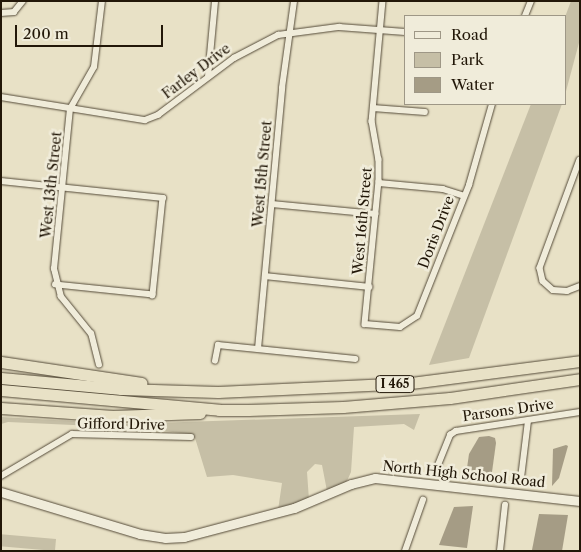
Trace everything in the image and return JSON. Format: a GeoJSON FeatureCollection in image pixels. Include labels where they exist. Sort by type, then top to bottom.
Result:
{"type":"FeatureCollection","features":[{"type":"Feature","properties":{"kind":"highway","name":"I 465"},"geometry":{"type":"LineString","coordinates":[[1,378],[179,391],[378,385],[580,361]]}},
{"type":"Feature","properties":{"kind":"highway"},"geometry":{"type":"LineString","coordinates":[[1,362],[149,384],[179,391]]}},
{"type":"Feature","properties":{"kind":"highway","name":"I 465"},"geometry":{"type":"LineString","coordinates":[[1,390],[219,410],[376,405],[474,396],[580,380]]}},
{"type":"Feature","properties":{"kind":"highway"},"geometry":{"type":"LineString","coordinates":[[1,408],[122,416],[180,416],[219,410]]}},
{"type":"Feature","properties":{"kind":"street","name":"West 13th Street"},"geometry":{"type":"LineString","coordinates":[[56,286],[54,269],[70,109],[94,68],[102,1]]}},
{"type":"Feature","properties":{"kind":"street"},"geometry":{"type":"LineString","coordinates":[[208,77],[215,1]]}},
{"type":"Feature","properties":{"kind":"street","name":"West 15th Street"},"geometry":{"type":"LineString","coordinates":[[258,349],[294,1]]}},
{"type":"Feature","properties":{"kind":"street","name":"West 16th Street"},"geometry":{"type":"LineString","coordinates":[[365,324],[379,183],[373,108],[383,1]]}},
{"type":"Feature","properties":{"kind":"street"},"geometry":{"type":"LineString","coordinates":[[525,15],[531,1]]}},
{"type":"Feature","properties":{"kind":"street"},"geometry":{"type":"LineString","coordinates":[[1,13],[13,12],[22,2]]}},
{"type":"Feature","properties":{"kind":"street","name":"Farley Drive"},"geometry":{"type":"LineString","coordinates":[[1,97],[138,120],[150,119],[257,44],[291,32],[339,27],[404,32]]}},
{"type":"Feature","properties":{"kind":"street","name":"Doris Drive"},"geometry":{"type":"LineString","coordinates":[[365,324],[400,326],[416,318],[464,196],[492,105]]}},
{"type":"Feature","properties":{"kind":"street"},"geometry":{"type":"LineString","coordinates":[[373,108],[425,112]]}},
{"type":"Feature","properties":{"kind":"street"},"geometry":{"type":"LineString","coordinates":[[580,160],[540,272],[546,284],[556,290],[568,291],[580,286]]}},
{"type":"Feature","properties":{"kind":"street"},"geometry":{"type":"LineString","coordinates":[[1,181],[163,198],[152,295],[56,286]]}},
{"type":"Feature","properties":{"kind":"street"},"geometry":{"type":"LineString","coordinates":[[379,183],[438,189],[464,196]]}},
{"type":"Feature","properties":{"kind":"street"},"geometry":{"type":"LineString","coordinates":[[272,204],[376,214]]}},
{"type":"Feature","properties":{"kind":"street"},"geometry":{"type":"LineString","coordinates":[[265,276],[369,287]]}},
{"type":"Feature","properties":{"kind":"street"},"geometry":{"type":"LineString","coordinates":[[56,286],[90,334],[99,365]]}},
{"type":"Feature","properties":{"kind":"street"},"geometry":{"type":"LineString","coordinates":[[215,361],[218,345],[355,359]]}},
{"type":"Feature","properties":{"kind":"street","name":"Parsons Drive"},"geometry":{"type":"LineString","coordinates":[[436,470],[454,432],[580,412]]}},
{"type":"Feature","properties":{"kind":"street"},"geometry":{"type":"LineString","coordinates":[[521,478],[528,421]]}},
{"type":"Feature","properties":{"kind":"street","name":"Gifford Drive"},"geometry":{"type":"LineString","coordinates":[[1,476],[76,434],[191,437]]}},
{"type":"Feature","properties":{"kind":"street","name":"North High School Road"},"geometry":{"type":"LineString","coordinates":[[1,492],[140,534],[165,538],[184,537],[294,508],[371,479],[580,501]]}},
{"type":"Feature","properties":{"kind":"street"},"geometry":{"type":"LineString","coordinates":[[405,551],[423,500]]}},
{"type":"Feature","properties":{"kind":"street"},"geometry":{"type":"LineString","coordinates":[[500,551],[505,505]]}},
{"type":"Feature","properties":{"kind":"green space"},"geometry":{"type":"Polygon","coordinates":[[[571,1],[580,1],[580,39],[566,91],[566,15],[571,1]]]}},
{"type":"Feature","properties":{"kind":"green space"},"geometry":{"type":"Polygon","coordinates":[[[531,105],[562,105],[469,358],[429,365],[531,105]]]}},
{"type":"Feature","properties":{"kind":"green space"},"geometry":{"type":"Polygon","coordinates":[[[420,414],[414,430],[404,424],[354,427],[351,472],[346,483],[327,491],[322,465],[315,464],[307,472],[309,500],[278,510],[282,483],[233,475],[207,477],[195,438],[190,434],[138,428],[8,422],[1,424],[1,417],[126,424],[420,414]]]}},
{"type":"Feature","properties":{"kind":"green space"},"geometry":{"type":"Polygon","coordinates":[[[1,534],[56,539],[55,551],[1,546],[1,534]]]}},
{"type":"Feature","properties":{"kind":"water"},"geometry":{"type":"Polygon","coordinates":[[[489,436],[495,438],[496,443],[492,472],[487,477],[475,475],[467,468],[469,454],[479,437],[489,436]]]}},
{"type":"Feature","properties":{"kind":"water"},"geometry":{"type":"Polygon","coordinates":[[[568,446],[559,478],[552,486],[553,449],[568,446]]]}},
{"type":"Feature","properties":{"kind":"water"},"geometry":{"type":"Polygon","coordinates":[[[473,506],[467,548],[439,545],[454,507],[473,506]]]}},
{"type":"Feature","properties":{"kind":"water"},"geometry":{"type":"Polygon","coordinates":[[[539,514],[568,515],[562,551],[532,550],[539,514]]]}}]}
